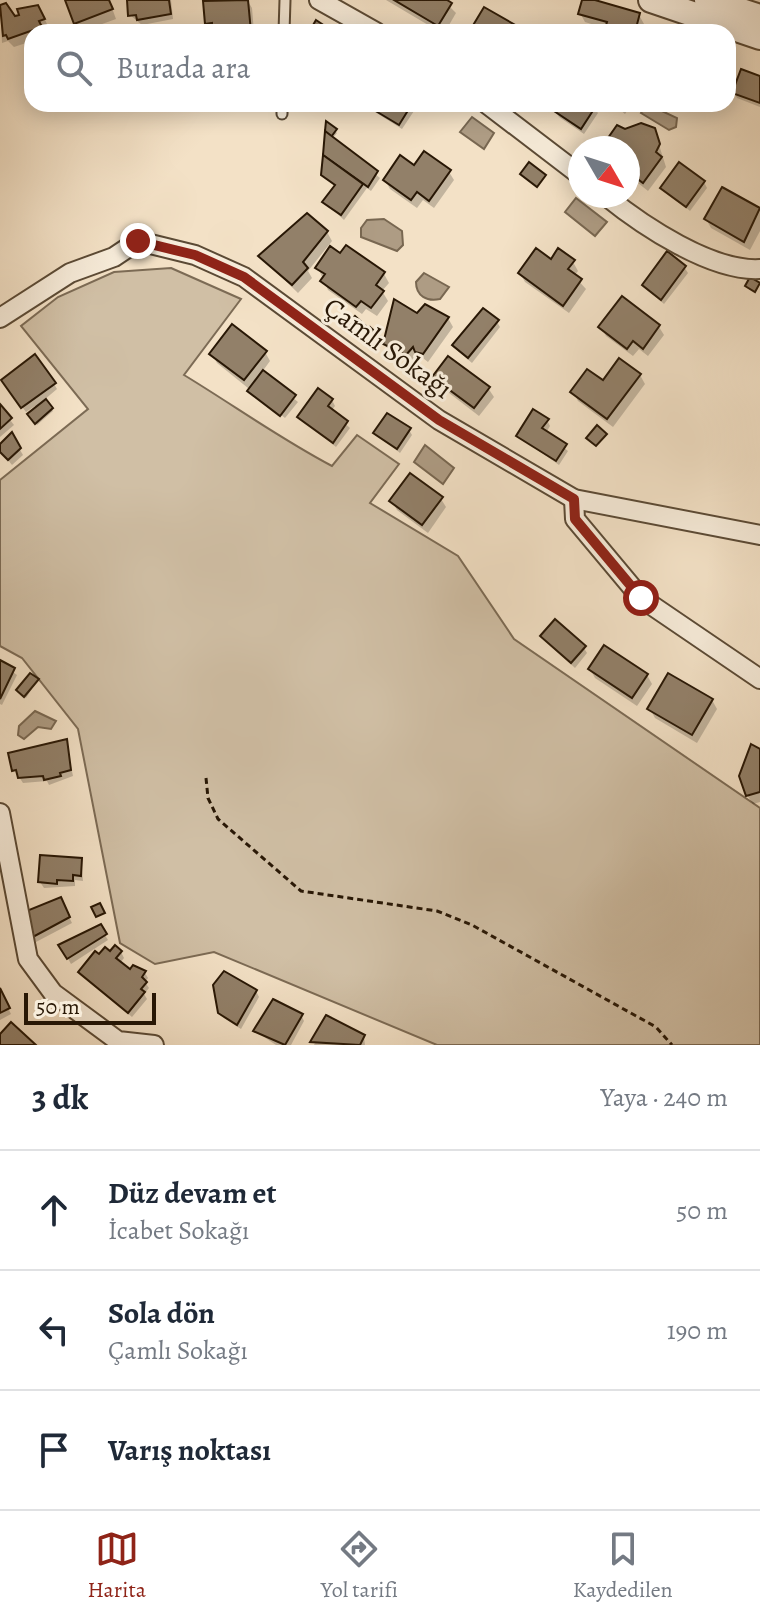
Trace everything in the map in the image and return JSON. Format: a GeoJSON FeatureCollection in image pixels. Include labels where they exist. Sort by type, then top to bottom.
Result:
{"type":"FeatureCollection","features":[{"type":"Feature","properties":{"kind":"street"},"geometry":{"type":"LineString","coordinates":[[319,0],[362,24]]}},
{"type":"Feature","properties":{"kind":"street"},"geometry":{"type":"LineString","coordinates":[[651,0],[722,24]]}},
{"type":"Feature","properties":{"kind":"street"},"geometry":{"type":"LineString","coordinates":[[707,0],[760,17]]}},
{"type":"Feature","properties":{"kind":"street"},"geometry":{"type":"LineString","coordinates":[[736,29],[760,37]]}},
{"type":"Feature","properties":{"kind":"street"},"geometry":{"type":"LineString","coordinates":[[497,112],[568,166]]}},
{"type":"Feature","properties":{"kind":"street"},"geometry":{"type":"LineString","coordinates":[[625,208],[709,260],[741,270],[760,269]]}},
{"type":"Feature","properties":{"kind":"street","name":"Çamlı Sokağı"},"geometry":{"type":"LineString","coordinates":[[0,318],[70,273],[114,257],[138,241],[195,255],[244,277],[439,420],[574,499],[760,535]]}},
{"type":"Feature","properties":{"kind":"street"},"geometry":{"type":"LineString","coordinates":[[574,499],[575,519],[641,598],[760,679]]}},
{"type":"Feature","properties":{"kind":"street"},"geometry":{"type":"LineString","coordinates":[[0,813],[28,959],[53,993],[118,1041],[154,1045]]}},
{"type":"Feature","properties":{"kind":"lane"},"geometry":{"type":"LineString","coordinates":[[284,24],[285,0]]}},
{"type":"Feature","properties":{"kind":"path"},"geometry":{"type":"LineString","coordinates":[[206,778],[208,798],[218,819],[301,891],[437,911],[472,925],[656,1027],[672,1045]]}},
{"type":"Feature","properties":{"kind":"shaded area"},"geometry":{"type":"Polygon","coordinates":[[[664,112],[677,118],[676,127],[669,130],[641,113],[664,112]]]}},
{"type":"Feature","properties":{"kind":"shaded area"},"geometry":{"type":"Polygon","coordinates":[[[472,117],[494,133],[484,149],[460,132],[472,117]]]}},
{"type":"Feature","properties":{"kind":"shaded area"},"geometry":{"type":"Polygon","coordinates":[[[568,208],[589,208],[607,222],[595,236],[565,212],[568,208]]]}},
{"type":"Feature","properties":{"kind":"shaded area"},"geometry":{"type":"Polygon","coordinates":[[[384,219],[402,231],[403,245],[397,251],[361,237],[361,228],[367,220],[384,219]]]}},
{"type":"Feature","properties":{"kind":"shaded area"},"geometry":{"type":"Polygon","coordinates":[[[171,268],[241,299],[184,375],[332,466],[357,435],[399,464],[370,503],[458,556],[514,639],[760,808],[760,1045],[437,1045],[214,952],[155,964],[120,943],[78,729],[22,658],[0,646],[0,480],[88,409],[21,326],[58,297],[114,272],[171,268]]]}},
{"type":"Feature","properties":{"kind":"shaded area"},"geometry":{"type":"Polygon","coordinates":[[[424,273],[449,287],[440,299],[427,299],[418,291],[416,282],[424,273]]]}},
{"type":"Feature","properties":{"kind":"shaded area"},"geometry":{"type":"Polygon","coordinates":[[[425,445],[454,468],[443,484],[414,462],[425,445]]]}},
{"type":"Feature","properties":{"kind":"shaded area"},"geometry":{"type":"Polygon","coordinates":[[[35,711],[56,721],[51,729],[38,727],[24,739],[18,735],[19,726],[35,711]]]}},
{"type":"Feature","properties":{"kind":"building"},"geometry":{"type":"Polygon","coordinates":[[[65,0],[109,0],[113,9],[74,24],[65,0]]]}},
{"type":"Feature","properties":{"kind":"building"},"geometry":{"type":"Polygon","coordinates":[[[127,0],[169,0],[171,14],[137,20],[136,15],[128,16],[127,0]]]}},
{"type":"Feature","properties":{"kind":"building"},"geometry":{"type":"Polygon","coordinates":[[[248,0],[250,24],[205,24],[203,1],[248,0]]]}},
{"type":"Feature","properties":{"kind":"building"},"geometry":{"type":"Polygon","coordinates":[[[394,0],[447,0],[452,3],[439,24],[394,0]]]}},
{"type":"Feature","properties":{"kind":"building"},"geometry":{"type":"Polygon","coordinates":[[[582,0],[595,0],[640,13],[637,24],[606,24],[578,14],[582,0]]]}},
{"type":"Feature","properties":{"kind":"building"},"geometry":{"type":"Polygon","coordinates":[[[6,3],[15,16],[19,15],[17,9],[38,5],[45,19],[39,21],[40,24],[24,24],[24,33],[8,39],[6,35],[3,36],[0,5],[6,3]]]}},
{"type":"Feature","properties":{"kind":"building"},"geometry":{"type":"Polygon","coordinates":[[[484,7],[514,24],[474,24],[484,7]]]}},
{"type":"Feature","properties":{"kind":"building"},"geometry":{"type":"Polygon","coordinates":[[[741,69],[760,76],[760,103],[736,94],[741,69]]]}},
{"type":"Feature","properties":{"kind":"building"},"geometry":{"type":"Polygon","coordinates":[[[377,112],[407,112],[399,125],[377,112]]]}},
{"type":"Feature","properties":{"kind":"building"},"geometry":{"type":"Polygon","coordinates":[[[556,112],[592,112],[581,129],[556,112]]]}},
{"type":"Feature","properties":{"kind":"building"},"geometry":{"type":"Polygon","coordinates":[[[326,121],[337,129],[331,137],[325,131],[326,121]]]}},
{"type":"Feature","properties":{"kind":"building"},"geometry":{"type":"Polygon","coordinates":[[[641,123],[655,128],[660,144],[656,152],[662,157],[643,183],[640,181],[640,136],[609,136],[617,125],[625,129],[641,123]]]}},
{"type":"Feature","properties":{"kind":"building"},"geometry":{"type":"Polygon","coordinates":[[[325,131],[378,171],[368,187],[323,155],[325,131]]]}},
{"type":"Feature","properties":{"kind":"building"},"geometry":{"type":"Polygon","coordinates":[[[424,151],[451,170],[429,201],[417,192],[411,200],[383,180],[400,155],[414,165],[424,151]]]}},
{"type":"Feature","properties":{"kind":"building"},"geometry":{"type":"Polygon","coordinates":[[[323,155],[363,184],[341,215],[322,202],[335,185],[321,175],[323,155]]]}},
{"type":"Feature","properties":{"kind":"building"},"geometry":{"type":"Polygon","coordinates":[[[529,162],[546,175],[537,187],[520,174],[529,162]]]}},
{"type":"Feature","properties":{"kind":"building"},"geometry":{"type":"Polygon","coordinates":[[[679,162],[705,181],[686,207],[660,188],[679,162]]]}},
{"type":"Feature","properties":{"kind":"building"},"geometry":{"type":"Polygon","coordinates":[[[722,187],[760,208],[744,242],[704,219],[722,187]]]}},
{"type":"Feature","properties":{"kind":"building"},"geometry":{"type":"Polygon","coordinates":[[[307,213],[328,231],[303,262],[308,268],[292,285],[258,256],[307,213]]]}},
{"type":"Feature","properties":{"kind":"building"},"geometry":{"type":"Polygon","coordinates":[[[346,245],[385,272],[376,285],[384,291],[371,308],[361,301],[356,307],[320,281],[325,274],[315,268],[330,246],[340,253],[346,245]]]}},
{"type":"Feature","properties":{"kind":"building"},"geometry":{"type":"Polygon","coordinates":[[[536,248],[551,259],[558,248],[575,260],[568,269],[582,279],[563,306],[518,273],[536,248]]]}},
{"type":"Feature","properties":{"kind":"building"},"geometry":{"type":"Polygon","coordinates":[[[667,251],[686,266],[661,300],[642,285],[667,251]]]}},
{"type":"Feature","properties":{"kind":"building"},"geometry":{"type":"Polygon","coordinates":[[[750,277],[760,283],[755,292],[745,286],[750,277]]]}},
{"type":"Feature","properties":{"kind":"building"},"geometry":{"type":"Polygon","coordinates":[[[622,296],[660,325],[643,349],[633,341],[627,349],[598,327],[622,296]]]}},
{"type":"Feature","properties":{"kind":"building"},"geometry":{"type":"Polygon","coordinates":[[[394,299],[417,313],[425,304],[449,317],[423,354],[415,352],[413,347],[406,355],[383,344],[394,299]]]}},
{"type":"Feature","properties":{"kind":"building"},"geometry":{"type":"Polygon","coordinates":[[[483,308],[499,320],[468,358],[452,345],[483,308]]]}},
{"type":"Feature","properties":{"kind":"building"},"geometry":{"type":"Polygon","coordinates":[[[355,316],[366,326],[357,336],[346,325],[355,316]]]}},
{"type":"Feature","properties":{"kind":"building"},"geometry":{"type":"Polygon","coordinates":[[[232,324],[267,351],[244,380],[209,354],[232,324]]]}},
{"type":"Feature","properties":{"kind":"building"},"geometry":{"type":"Polygon","coordinates":[[[370,327],[381,337],[371,348],[360,338],[370,327]]]}},
{"type":"Feature","properties":{"kind":"building"},"geometry":{"type":"Polygon","coordinates":[[[35,354],[56,383],[21,408],[1,380],[35,354]]]}},
{"type":"Feature","properties":{"kind":"building"},"geometry":{"type":"Polygon","coordinates":[[[448,356],[490,387],[474,408],[432,377],[448,356]]]}},
{"type":"Feature","properties":{"kind":"building"},"geometry":{"type":"Polygon","coordinates":[[[619,358],[641,374],[607,419],[570,392],[587,369],[603,380],[619,358]]]}},
{"type":"Feature","properties":{"kind":"building"},"geometry":{"type":"Polygon","coordinates":[[[263,370],[296,395],[280,416],[247,391],[263,370]]]}},
{"type":"Feature","properties":{"kind":"building"},"geometry":{"type":"Polygon","coordinates":[[[318,388],[333,399],[328,406],[348,421],[333,443],[297,417],[318,388]]]}},
{"type":"Feature","properties":{"kind":"building"},"geometry":{"type":"Polygon","coordinates":[[[46,399],[53,408],[35,424],[27,414],[46,399]]]}},
{"type":"Feature","properties":{"kind":"building"},"geometry":{"type":"Polygon","coordinates":[[[0,404],[12,418],[0,429],[0,404]]]}},
{"type":"Feature","properties":{"kind":"building"},"geometry":{"type":"Polygon","coordinates":[[[533,409],[549,419],[542,428],[567,444],[556,461],[516,436],[533,409]]]}},
{"type":"Feature","properties":{"kind":"building"},"geometry":{"type":"Polygon","coordinates":[[[387,413],[411,428],[397,449],[373,433],[387,413]]]}},
{"type":"Feature","properties":{"kind":"building"},"geometry":{"type":"Polygon","coordinates":[[[597,425],[607,434],[596,446],[586,438],[597,425]]]}},
{"type":"Feature","properties":{"kind":"building"},"geometry":{"type":"Polygon","coordinates":[[[12,432],[21,448],[8,460],[0,452],[0,444],[12,432]]]}},
{"type":"Feature","properties":{"kind":"building"},"geometry":{"type":"Polygon","coordinates":[[[410,473],[443,497],[422,525],[389,501],[410,473]]]}},
{"type":"Feature","properties":{"kind":"building"},"geometry":{"type":"Polygon","coordinates":[[[555,619],[586,646],[571,663],[540,636],[555,619]]]}},
{"type":"Feature","properties":{"kind":"building"},"geometry":{"type":"Polygon","coordinates":[[[604,645],[648,674],[632,698],[588,669],[604,645]]]}},
{"type":"Feature","properties":{"kind":"building"},"geometry":{"type":"Polygon","coordinates":[[[0,660],[15,668],[0,699],[0,660]]]}},
{"type":"Feature","properties":{"kind":"building"},"geometry":{"type":"Polygon","coordinates":[[[30,673],[39,679],[24,697],[16,690],[30,673]]]}},
{"type":"Feature","properties":{"kind":"building"},"geometry":{"type":"Polygon","coordinates":[[[668,673],[713,699],[692,735],[647,709],[668,673]]]}},
{"type":"Feature","properties":{"kind":"building"},"geometry":{"type":"Polygon","coordinates":[[[67,739],[71,770],[60,773],[61,776],[44,780],[43,776],[18,778],[16,770],[12,771],[8,753],[67,739]]]}},
{"type":"Feature","properties":{"kind":"building"},"geometry":{"type":"Polygon","coordinates":[[[751,744],[760,749],[760,792],[746,796],[739,776],[751,744]]]}},
{"type":"Feature","properties":{"kind":"building"},"geometry":{"type":"Polygon","coordinates":[[[40,855],[82,858],[81,876],[73,875],[73,881],[57,880],[57,884],[38,882],[40,855]]]}},
{"type":"Feature","properties":{"kind":"building"},"geometry":{"type":"Polygon","coordinates":[[[61,897],[70,917],[31,938],[24,912],[61,897]]]}},
{"type":"Feature","properties":{"kind":"building"},"geometry":{"type":"Polygon","coordinates":[[[100,903],[105,913],[96,917],[91,907],[100,903]]]}},
{"type":"Feature","properties":{"kind":"building"},"geometry":{"type":"Polygon","coordinates":[[[101,924],[107,934],[67,959],[58,945],[101,924]]]}},
{"type":"Feature","properties":{"kind":"building"},"geometry":{"type":"Polygon","coordinates":[[[115,945],[122,951],[116,958],[130,969],[133,965],[146,971],[142,977],[147,982],[141,989],[145,992],[128,1013],[78,972],[95,951],[99,954],[105,947],[110,951],[115,945]]]}},
{"type":"Feature","properties":{"kind":"building"},"geometry":{"type":"Polygon","coordinates":[[[224,971],[257,990],[237,1025],[218,1013],[213,985],[224,971]]]}},
{"type":"Feature","properties":{"kind":"building"},"geometry":{"type":"Polygon","coordinates":[[[0,988],[10,1008],[0,1013],[0,988]]]}},
{"type":"Feature","properties":{"kind":"building"},"geometry":{"type":"Polygon","coordinates":[[[273,999],[303,1014],[285,1045],[253,1031],[273,999]]]}},
{"type":"Feature","properties":{"kind":"building"},"geometry":{"type":"Polygon","coordinates":[[[326,1015],[365,1035],[360,1045],[310,1042],[326,1015]]]}},
{"type":"Feature","properties":{"kind":"building"},"geometry":{"type":"Polygon","coordinates":[[[11,1022],[36,1045],[0,1045],[0,1034],[11,1022]]]}},
{"type":"Feature","properties":{"kind":"route"},"geometry":{"type":"LineString","coordinates":[[138,241],[195,255],[244,277],[439,420],[574,499],[575,519],[641,598]]}}]}
